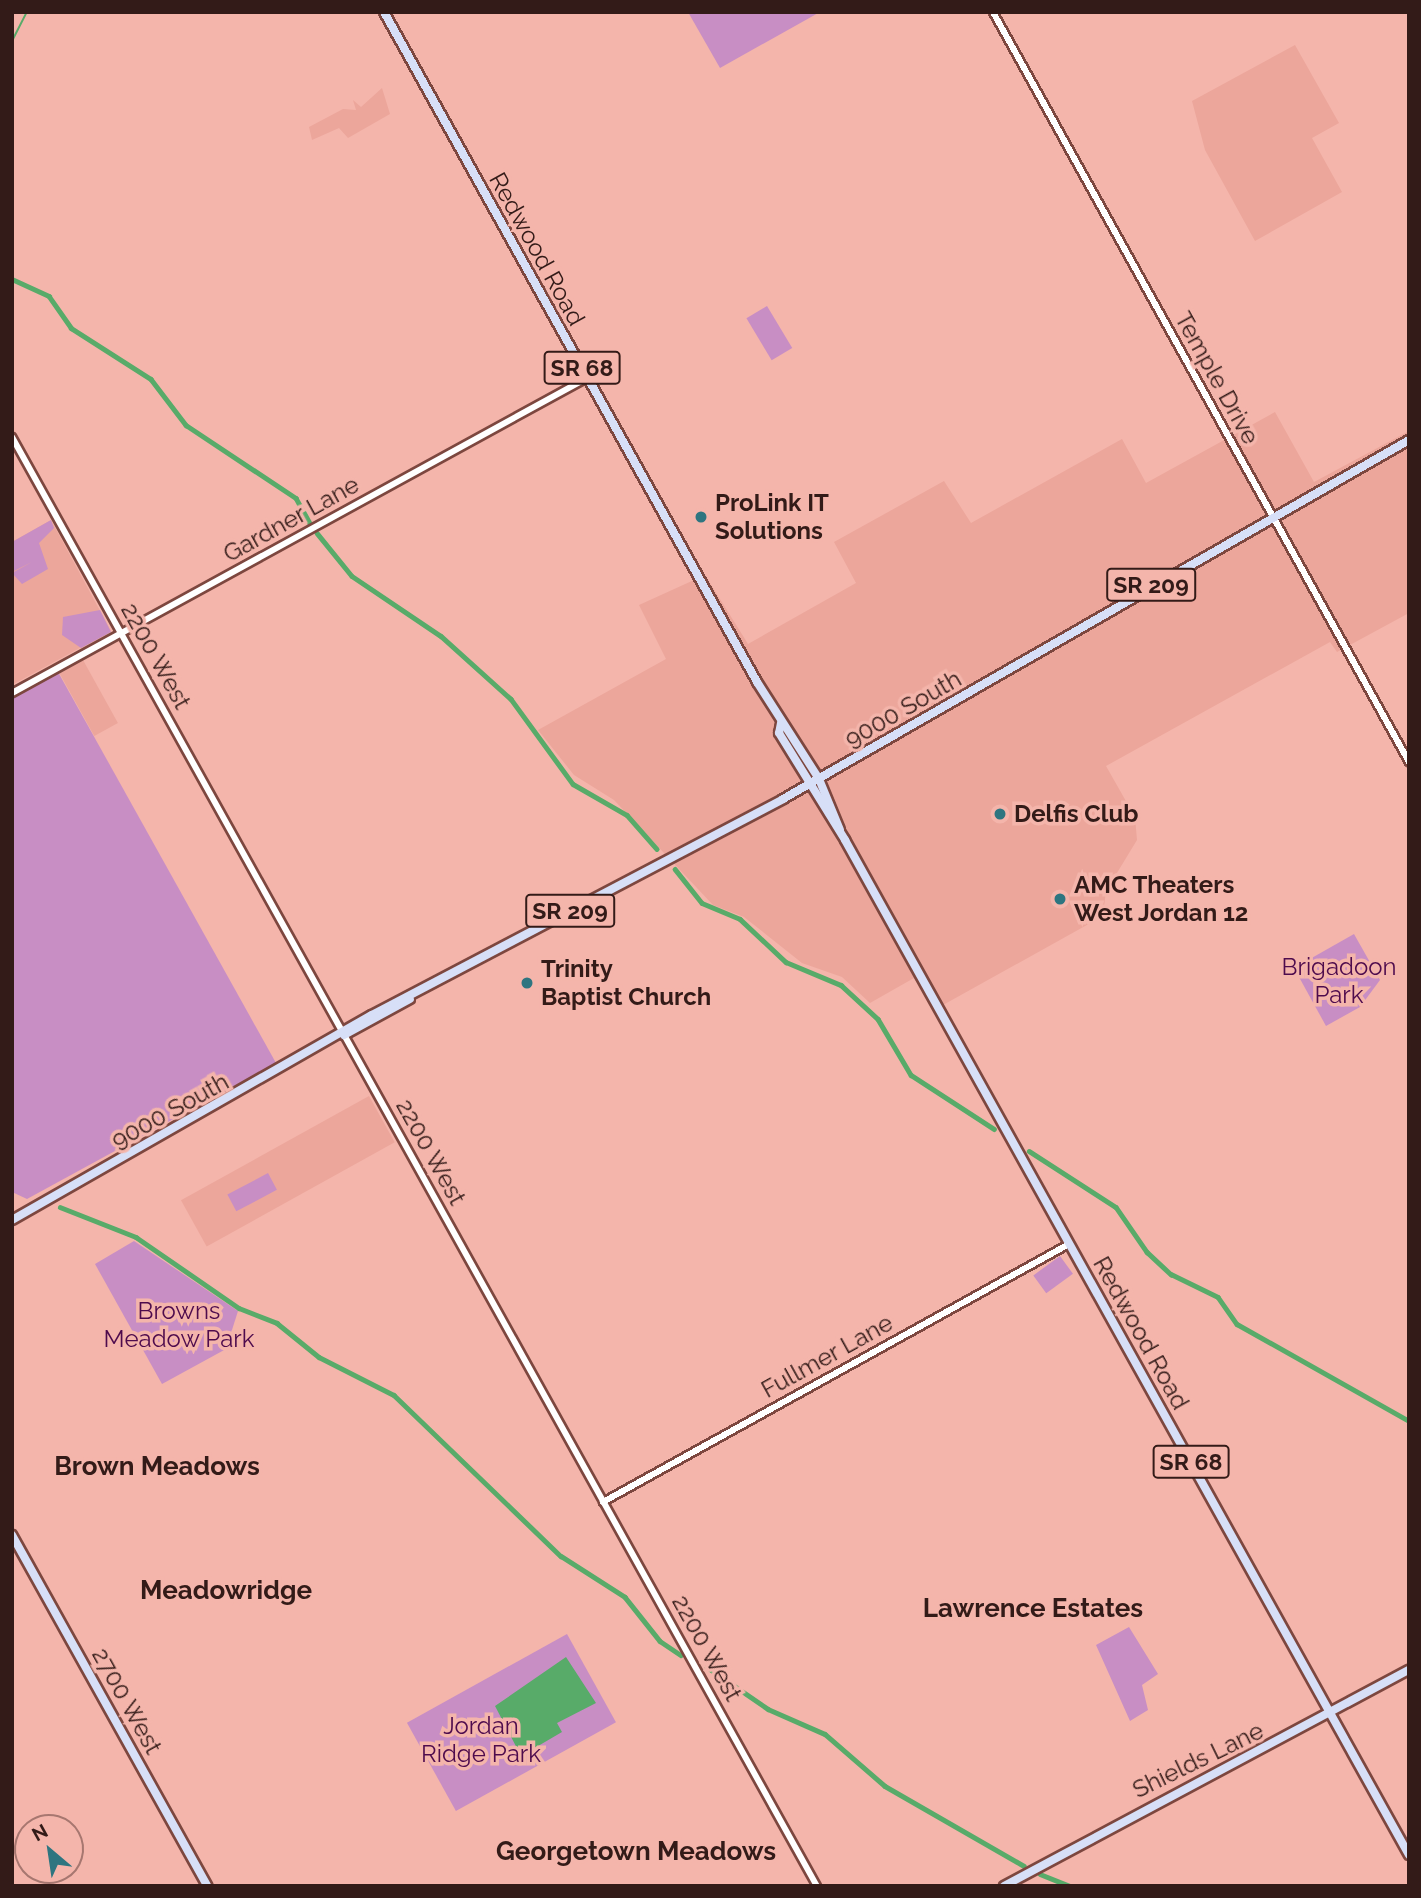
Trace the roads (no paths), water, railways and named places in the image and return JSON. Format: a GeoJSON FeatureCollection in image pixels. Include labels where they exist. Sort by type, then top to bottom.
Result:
{"type":"FeatureCollection","features":[{"type":"Feature","properties":{"kind":"main road","name":"Redwood Road"},"geometry":{"type":"LineString","coordinates":[[384,12],[781,723],[789,727],[819,779],[839,815],[840,830]]}},
{"type":"Feature","properties":{"kind":"main road","name":"9000 South"},"geometry":{"type":"LineString","coordinates":[[12,1220],[344,1035],[819,779],[1409,440]]}},
{"type":"Feature","properties":{"kind":"main road","name":"Redwood Road"},"geometry":{"type":"LineString","coordinates":[[781,723],[779,733],[808,785],[840,830],[1409,1855]]}},
{"type":"Feature","properties":{"kind":"main road","name":"2700 West"},"geometry":{"type":"LineString","coordinates":[[12,1535],[207,1886]]}},
{"type":"Feature","properties":{"kind":"main road","name":"Shields Lane"},"geometry":{"type":"LineString","coordinates":[[1004,1886],[1209,1772],[1331,1714],[1409,1670]]}},
{"type":"Feature","properties":{"kind":"street","name":"Temple Drive"},"geometry":{"type":"LineString","coordinates":[[993,12],[1409,762]]}},
{"type":"Feature","properties":{"kind":"street","name":"Gardner Lane"},"geometry":{"type":"LineString","coordinates":[[12,693],[587,378]]}},
{"type":"Feature","properties":{"kind":"street","name":"2200 West"},"geometry":{"type":"LineString","coordinates":[[12,437],[817,1886]]}},
{"type":"Feature","properties":{"kind":"street","name":"Fullmer Lane"},"geometry":{"type":"LineString","coordinates":[[603,1502],[1069,1244]]}},
{"type":"Feature","properties":{"kind":"waterway"},"geometry":{"type":"LineString","coordinates":[[12,41],[27,12]]}},
{"type":"Feature","properties":{"kind":"waterway"},"geometry":{"type":"LineString","coordinates":[[12,279],[49,296],[71,328],[151,379],[186,425],[296,498],[310,523]]}},
{"type":"Feature","properties":{"kind":"waterway"},"geometry":{"type":"LineString","coordinates":[[317,533],[352,576],[441,636],[511,699],[573,784],[627,815],[657,849]]}},
{"type":"Feature","properties":{"kind":"waterway"},"geometry":{"type":"LineString","coordinates":[[675,869],[702,903],[740,919],[786,962],[841,985],[878,1019],[911,1075],[994,1129]]}},
{"type":"Feature","properties":{"kind":"waterway"},"geometry":{"type":"LineString","coordinates":[[1029,1151],[1116,1207],[1147,1252],[1171,1274],[1218,1297],[1237,1324],[1409,1421]]}},
{"type":"Feature","properties":{"kind":"waterway"},"geometry":{"type":"LineString","coordinates":[[60,1207],[136,1237],[239,1308],[277,1323],[319,1357],[394,1395],[561,1556],[625,1597],[660,1641],[681,1655]]}},
{"type":"Feature","properties":{"kind":"waterway"},"geometry":{"type":"LineString","coordinates":[[707,1667],[768,1709],[825,1734],[885,1786],[1024,1866]]}},
{"type":"Feature","properties":{"kind":"waterway"},"geometry":{"type":"LineString","coordinates":[[1040,1874],[1070,1886]]}},
{"type":"Feature","properties":{"kind":"place","name":"ProLink IT Solutions"},"geometry":{"type":"Point","coordinates":[701,517]}},
{"type":"Feature","properties":{"kind":"place","name":"Delfis Club"},"geometry":{"type":"Point","coordinates":[1000,814]}},
{"type":"Feature","properties":{"kind":"place","name":"AMC Theaters West Jordan 12"},"geometry":{"type":"Point","coordinates":[1060,899]}},
{"type":"Feature","properties":{"kind":"place","name":"Trinity Baptist Church"},"geometry":{"type":"Point","coordinates":[527,983]}},
{"type":"Feature","properties":{"kind":"district","name":"Brown Meadows"},"geometry":{"type":"Point","coordinates":[157,1467]}},
{"type":"Feature","properties":{"kind":"district","name":"Meadowridge"},"geometry":{"type":"Point","coordinates":[226,1591]}},
{"type":"Feature","properties":{"kind":"district","name":"Lawrence Estates"},"geometry":{"type":"Point","coordinates":[1033,1609]}},
{"type":"Feature","properties":{"kind":"district","name":"Georgetown Meadows"},"geometry":{"type":"Point","coordinates":[636,1852]}},
{"type":"Feature","properties":{"kind":"park label","name":"Brigadoon Park"},"geometry":{"type":"Point","coordinates":[1339,981]}},
{"type":"Feature","properties":{"kind":"park label","name":"Browns Meadow Park"},"geometry":{"type":"Point","coordinates":[179,1325]}},
{"type":"Feature","properties":{"kind":"park label","name":"Jordan Ridge Park"},"geometry":{"type":"Point","coordinates":[481,1740]}}]}
